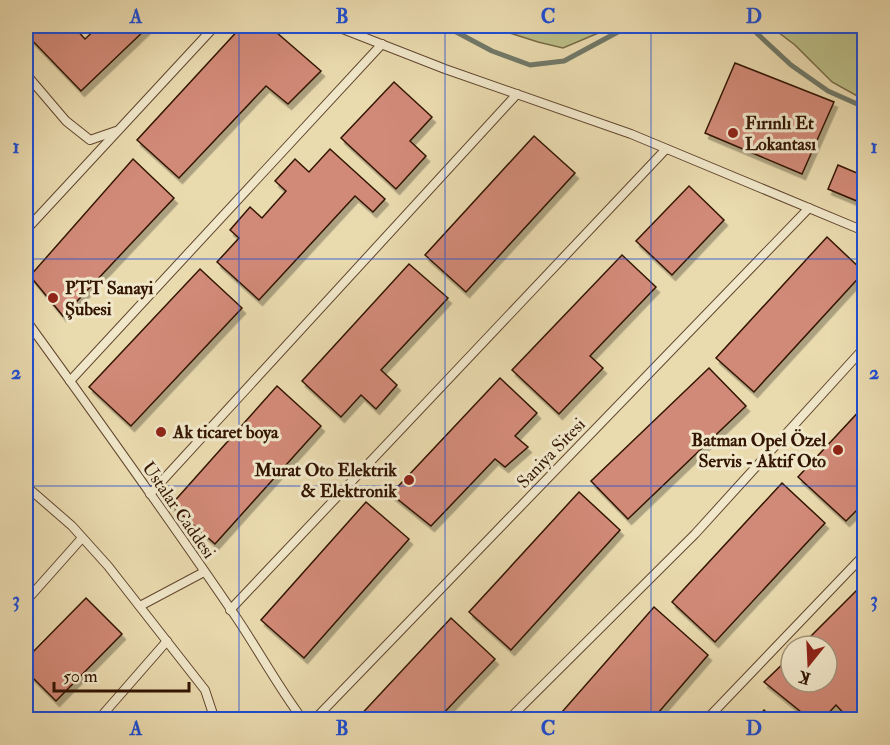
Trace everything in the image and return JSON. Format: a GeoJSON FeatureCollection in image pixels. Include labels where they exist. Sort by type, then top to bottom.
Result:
{"type":"FeatureCollection","features":[{"type":"Feature","properties":{"kind":"lane"},"geometry":{"type":"LineString","coordinates":[[26,230],[215,26]]}},
{"type":"Feature","properties":{"kind":"lane"},"geometry":{"type":"LineString","coordinates":[[334,26],[445,69],[631,134],[864,231]]}},
{"type":"Feature","properties":{"kind":"lane"},"geometry":{"type":"LineString","coordinates":[[70,381],[381,44]]}},
{"type":"Feature","properties":{"kind":"lane"},"geometry":{"type":"LineString","coordinates":[[26,74],[66,121],[90,140],[117,131]]}},
{"type":"Feature","properties":{"kind":"lane"},"geometry":{"type":"LineString","coordinates":[[150,494],[517,94]]}},
{"type":"Feature","properties":{"kind":"lane"},"geometry":{"type":"LineString","coordinates":[[230,610],[666,148]]}},
{"type":"Feature","properties":{"kind":"lane","name":"Saniya Sitesi"},"geometry":{"type":"LineString","coordinates":[[315,720],[809,208]]}},
{"type":"Feature","properties":{"kind":"lane","name":"Ustalar Caddesi"},"geometry":{"type":"LineString","coordinates":[[26,321],[150,494],[303,720]]}},
{"type":"Feature","properties":{"kind":"lane"},"geometry":{"type":"LineString","coordinates":[[508,720],[695,534],[864,348]]}},
{"type":"Feature","properties":{"kind":"lane"},"geometry":{"type":"LineString","coordinates":[[26,486],[72,526],[108,566],[205,690],[215,720]]}},
{"type":"Feature","properties":{"kind":"lane"},"geometry":{"type":"LineString","coordinates":[[26,601],[82,537]]}},
{"type":"Feature","properties":{"kind":"lane"},"geometry":{"type":"LineString","coordinates":[[706,720],[864,555]]}},
{"type":"Feature","properties":{"kind":"lane"},"geometry":{"type":"LineString","coordinates":[[140,606],[204,572]]}},
{"type":"Feature","properties":{"kind":"lane"},"geometry":{"type":"LineString","coordinates":[[98,720],[166,641]]}},
{"type":"Feature","properties":{"kind":"green space"},"geometry":{"type":"Polygon","coordinates":[[[488,26],[615,26],[563,48],[488,26]]]}},
{"type":"Feature","properties":{"kind":"green space"},"geometry":{"type":"Polygon","coordinates":[[[770,26],[864,26],[864,97],[859,97],[832,82],[795,45],[770,26]]]}},
{"type":"Feature","properties":{"kind":"building"},"geometry":{"type":"Polygon","coordinates":[[[26,26],[73,26],[85,39],[99,26],[149,26],[81,91],[26,34],[26,26]]]}},
{"type":"Feature","properties":{"kind":"building"},"geometry":{"type":"Polygon","coordinates":[[[242,26],[269,26],[321,71],[288,104],[266,86],[179,178],[137,140],[242,26]]]}},
{"type":"Feature","properties":{"kind":"building"},"geometry":{"type":"Polygon","coordinates":[[[735,63],[834,102],[802,174],[705,133],[735,63]]]}},
{"type":"Feature","properties":{"kind":"building"},"geometry":{"type":"Polygon","coordinates":[[[394,82],[432,117],[410,141],[426,156],[396,189],[341,138],[394,82]]]}},
{"type":"Feature","properties":{"kind":"building"},"geometry":{"type":"Polygon","coordinates":[[[534,136],[575,173],[466,292],[425,255],[534,136]]]}},
{"type":"Feature","properties":{"kind":"building"},"geometry":{"type":"Polygon","coordinates":[[[330,149],[385,199],[373,212],[355,196],[259,300],[217,262],[239,238],[230,230],[250,207],[262,218],[286,191],[275,181],[295,159],[309,172],[330,149]]]}},
{"type":"Feature","properties":{"kind":"building"},"geometry":{"type":"Polygon","coordinates":[[[133,159],[174,198],[63,316],[30,276],[133,159]]]}},
{"type":"Feature","properties":{"kind":"building"},"geometry":{"type":"Polygon","coordinates":[[[838,165],[864,176],[864,204],[828,189],[838,165]]]}},
{"type":"Feature","properties":{"kind":"building"},"geometry":{"type":"Polygon","coordinates":[[[689,186],[724,220],[672,275],[636,241],[689,186]]]}},
{"type":"Feature","properties":{"kind":"building"},"geometry":{"type":"Polygon","coordinates":[[[827,237],[864,272],[754,392],[716,358],[827,237]]]}},
{"type":"Feature","properties":{"kind":"building"},"geometry":{"type":"Polygon","coordinates":[[[622,255],[656,287],[590,356],[603,368],[559,414],[512,370],[622,255]]]}},
{"type":"Feature","properties":{"kind":"building"},"geometry":{"type":"Polygon","coordinates":[[[409,264],[448,298],[381,370],[397,385],[376,409],[361,395],[341,417],[302,381],[409,264]]]}},
{"type":"Feature","properties":{"kind":"building"},"geometry":{"type":"Polygon","coordinates":[[[200,269],[242,308],[131,426],[89,387],[200,269]]]}},
{"type":"Feature","properties":{"kind":"building"},"geometry":{"type":"Polygon","coordinates":[[[709,368],[746,406],[628,519],[591,481],[709,368]]]}},
{"type":"Feature","properties":{"kind":"building"},"geometry":{"type":"Polygon","coordinates":[[[500,378],[537,413],[515,436],[528,447],[505,467],[495,459],[431,526],[391,494],[500,378]]]}},
{"type":"Feature","properties":{"kind":"building"},"geometry":{"type":"Polygon","coordinates":[[[277,386],[321,426],[215,544],[171,505],[277,386]]]}},
{"type":"Feature","properties":{"kind":"building"},"geometry":{"type":"Polygon","coordinates":[[[864,406],[864,503],[846,521],[798,477],[864,406]]]}},
{"type":"Feature","properties":{"kind":"building"},"geometry":{"type":"Polygon","coordinates":[[[782,483],[825,523],[715,642],[672,602],[782,483]]]}},
{"type":"Feature","properties":{"kind":"building"},"geometry":{"type":"Polygon","coordinates":[[[579,492],[620,530],[511,650],[469,612],[579,492]]]}},
{"type":"Feature","properties":{"kind":"building"},"geometry":{"type":"Polygon","coordinates":[[[366,502],[409,539],[304,658],[261,620],[366,502]]]}},
{"type":"Feature","properties":{"kind":"building"},"geometry":{"type":"Polygon","coordinates":[[[864,583],[864,711],[857,720],[850,720],[836,705],[822,720],[811,720],[764,682],[779,668],[779,694],[839,694],[839,634],[813,634],[864,583]]]}},
{"type":"Feature","properties":{"kind":"building"},"geometry":{"type":"Polygon","coordinates":[[[86,598],[122,634],[56,701],[26,671],[26,659],[86,598]]]}},
{"type":"Feature","properties":{"kind":"building"},"geometry":{"type":"Polygon","coordinates":[[[654,607],[708,655],[652,720],[555,720],[654,607]]]}},
{"type":"Feature","properties":{"kind":"building"},"geometry":{"type":"Polygon","coordinates":[[[451,618],[495,659],[437,720],[356,720],[451,618]]]}},
{"type":"Feature","properties":{"kind":"building"},"geometry":{"type":"Polygon","coordinates":[[[764,710],[775,720],[756,720],[764,710]]]}},
{"type":"Feature","properties":{"kind":"waterway"},"geometry":{"type":"LineString","coordinates":[[445,26],[492,51],[530,65],[564,61],[629,26]]}},
{"type":"Feature","properties":{"kind":"waterway"},"geometry":{"type":"LineString","coordinates":[[749,26],[791,65],[828,91],[864,107]]}},
{"type":"Feature","properties":{"kind":"place","name":"Fırınlı Et Lokantası"},"geometry":{"type":"Point","coordinates":[733,133]}},
{"type":"Feature","properties":{"kind":"place","name":"PTT Sanayi Şubesi"},"geometry":{"type":"Point","coordinates":[53,298]}},
{"type":"Feature","properties":{"kind":"place","name":"Ak ticaret boya"},"geometry":{"type":"Point","coordinates":[161,432]}},
{"type":"Feature","properties":{"kind":"place","name":"Batman Opel Özel Servis - Aktif Oto"},"geometry":{"type":"Point","coordinates":[838,450]}},
{"type":"Feature","properties":{"kind":"place","name":"Murat Oto Elektrik & Elektronik"},"geometry":{"type":"Point","coordinates":[409,480]}}]}
